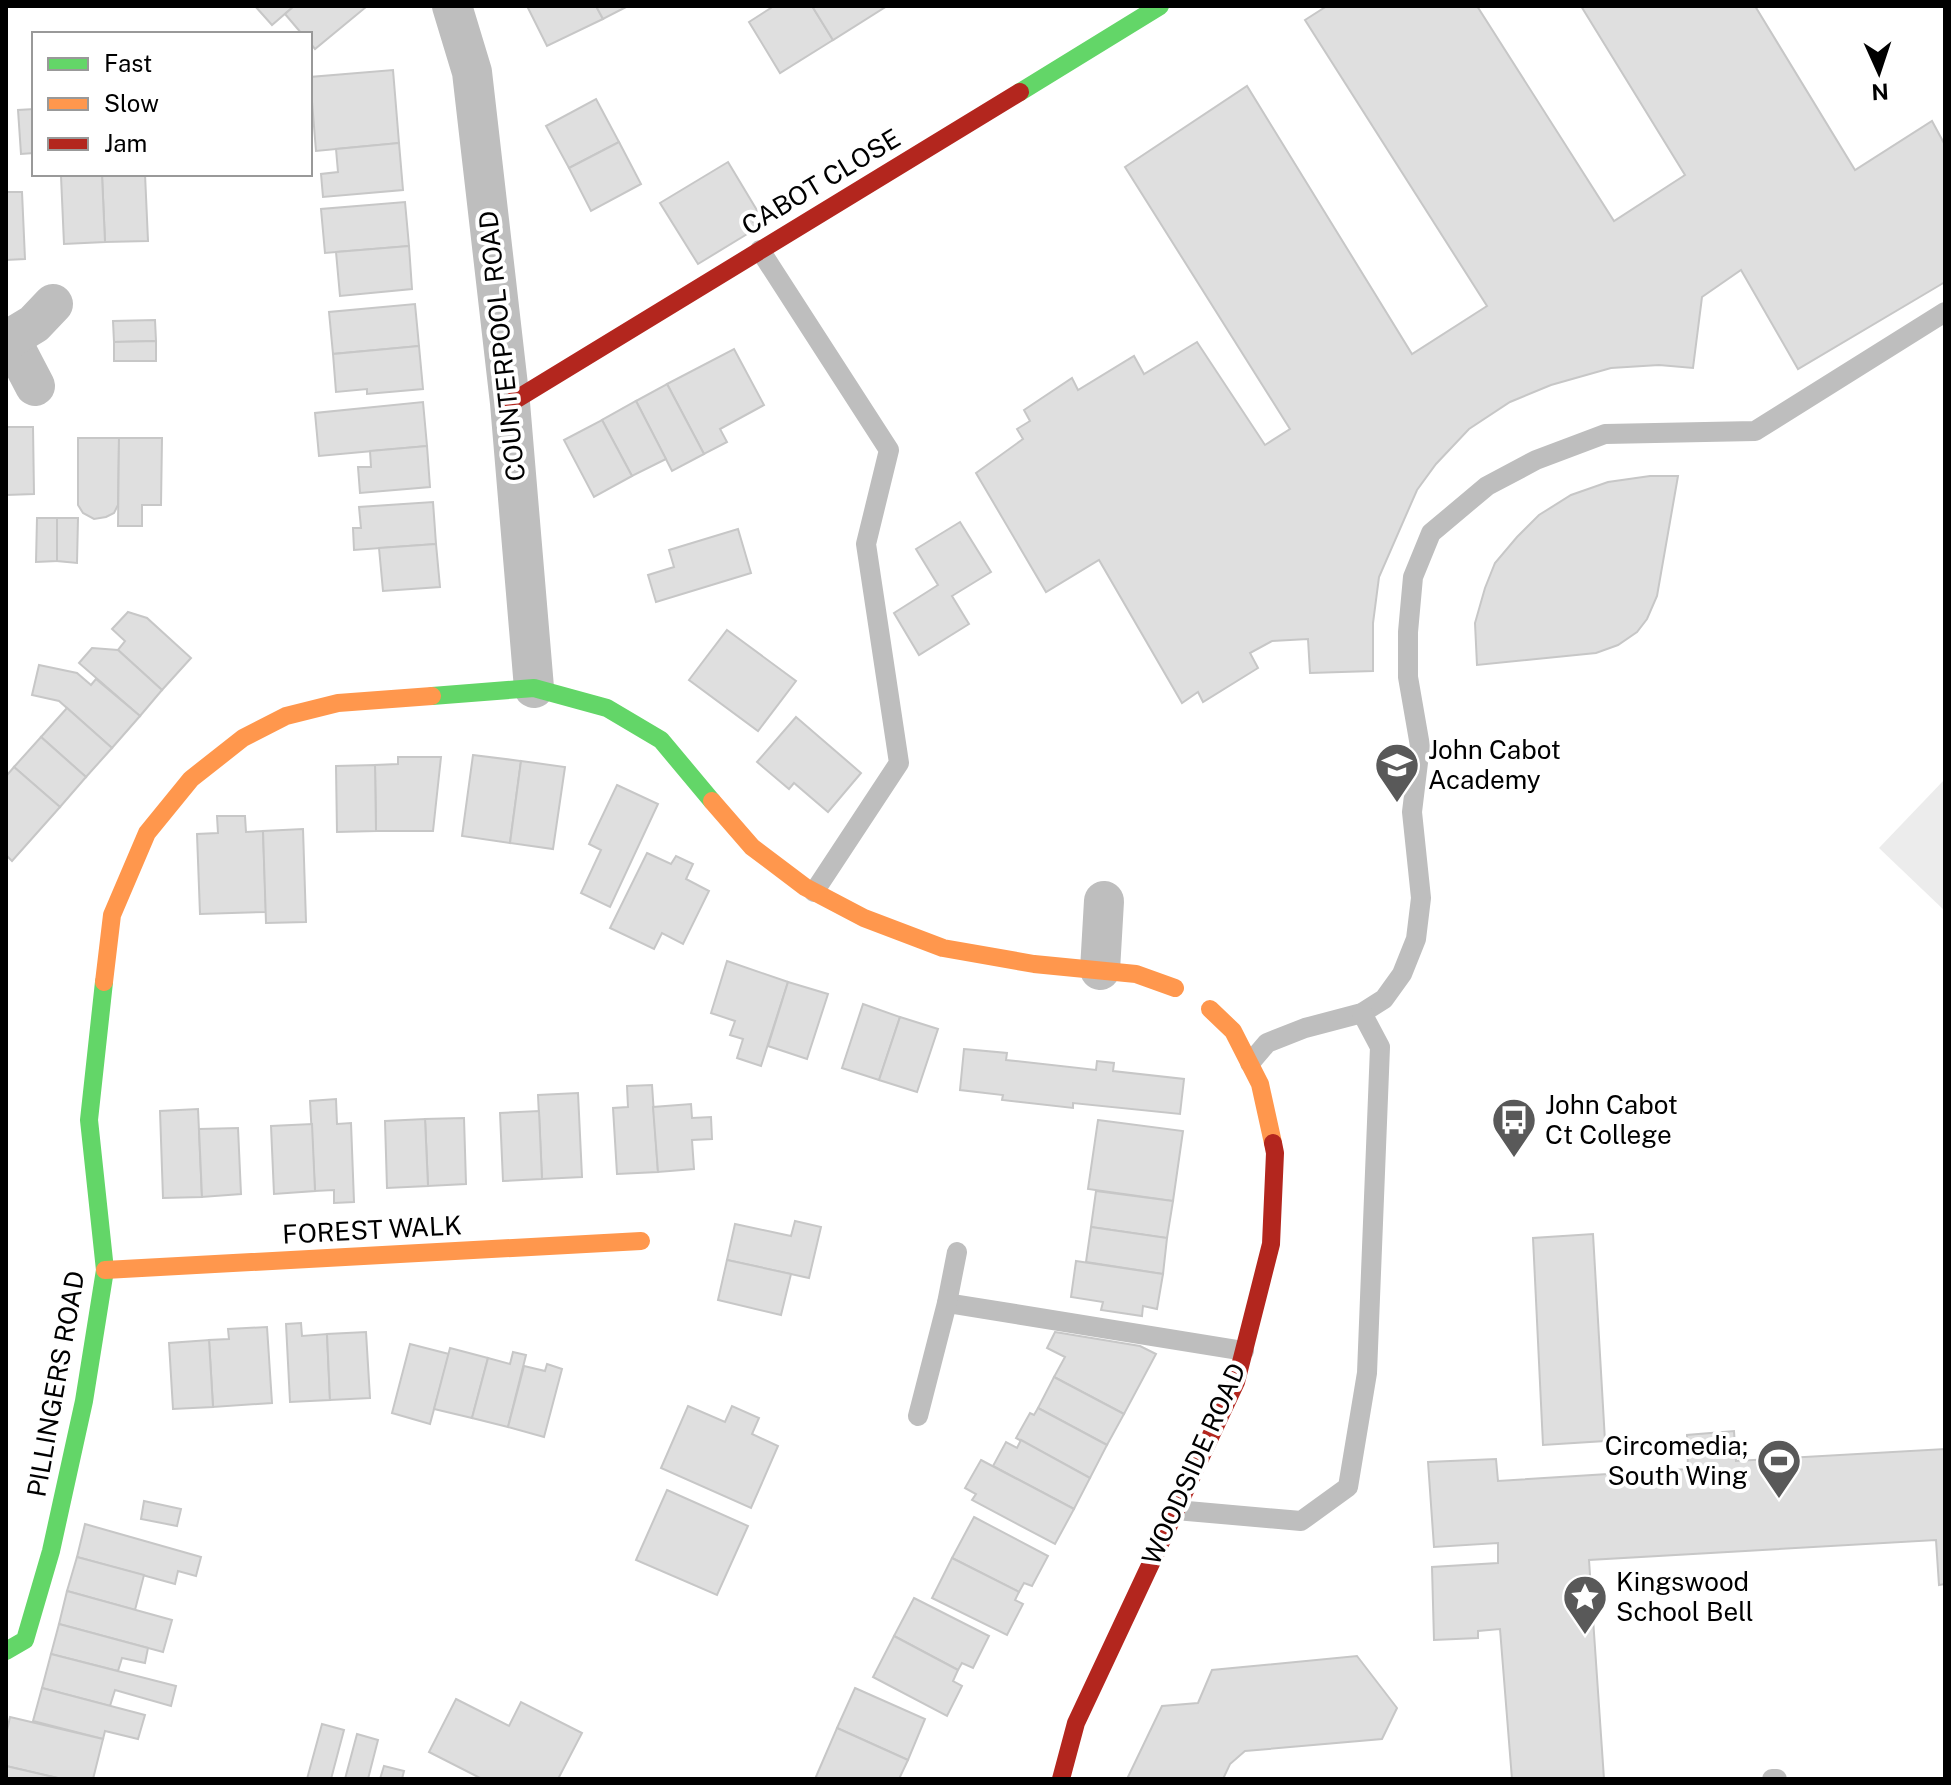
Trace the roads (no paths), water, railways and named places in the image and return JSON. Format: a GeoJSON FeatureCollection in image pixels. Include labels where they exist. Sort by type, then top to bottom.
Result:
{"type":"FeatureCollection","features":[{"type":"Feature","properties":{"kind":"street","name":"COUNTERPOOL ROAD"},"geometry":{"type":"LineString","coordinates":[[452,6],[472,72],[510,403],[534,688]]}},
{"type":"Feature","properties":{"kind":"street","name":"CABOT CLOSE"},"geometry":{"type":"LineString","coordinates":[[510,403],[1160,6]]}},
{"type":"Feature","properties":{"kind":"street"},"geometry":{"type":"LineString","coordinates":[[35,386],[9,340],[34,324],[53,304]]}},
{"type":"Feature","properties":{"kind":"street"},"geometry":{"type":"LineString","coordinates":[[534,688],[607,708],[661,740],[752,847],[814,892],[864,918],[943,948],[1034,964],[1136,974],[1175,988]]}},
{"type":"Feature","properties":{"kind":"street","name":"PILLINGERS ROAD"},"geometry":{"type":"LineString","coordinates":[[6,1651],[25,1640],[51,1551],[84,1401],[105,1270],[89,1120],[112,915],[147,833],[191,779],[243,738],[286,716],[338,703],[534,688]]}},
{"type":"Feature","properties":{"kind":"street"},"geometry":{"type":"LineString","coordinates":[[1100,970],[1104,901]]}},
{"type":"Feature","properties":{"kind":"street","name":"WOODSIDE ROAD"},"geometry":{"type":"LineString","coordinates":[[1061,1779],[1076,1723],[1236,1382],[1271,1244],[1275,1153],[1260,1084],[1233,1031],[1210,1009]]}},
{"type":"Feature","properties":{"kind":"street","name":"FOREST WALK"},"geometry":{"type":"LineString","coordinates":[[105,1270],[641,1241]]}},
{"type":"Feature","properties":{"kind":"lane"},"geometry":{"type":"LineString","coordinates":[[760,250],[889,450],[866,544],[899,763],[814,892]]}},
{"type":"Feature","properties":{"kind":"lane"},"geometry":{"type":"LineString","coordinates":[[1250,1063],[1267,1043],[1305,1028],[1362,1013],[1384,999],[1402,974],[1416,939],[1421,898],[1412,812],[1420,746],[1408,677],[1408,632],[1413,577],[1431,533],[1487,486],[1536,460],[1605,434],[1755,431],[1945,312]]}},
{"type":"Feature","properties":{"kind":"lane"},"geometry":{"type":"LineString","coordinates":[[1176,1510],[1301,1521],[1348,1487],[1367,1373],[1380,1047],[1362,1013]]}},
{"type":"Feature","properties":{"kind":"lane"},"geometry":{"type":"LineString","coordinates":[[918,1416],[957,1252]]}},
{"type":"Feature","properties":{"kind":"lane"},"geometry":{"type":"LineString","coordinates":[[947,1303],[1244,1351]]}},
{"type":"Feature","properties":{"kind":"place","name":"John Cabot Academy"},"geometry":{"type":"Point","coordinates":[1397,804]}},
{"type":"Feature","properties":{"kind":"place","name":"John Cabot Ct College"},"geometry":{"type":"Point","coordinates":[1514,1159]}},
{"type":"Feature","properties":{"kind":"place","name":"Circomedia; South Wing"},"geometry":{"type":"Point","coordinates":[1779,1500]}},
{"type":"Feature","properties":{"kind":"place","name":"Kingswood School Bell"},"geometry":{"type":"Point","coordinates":[1585,1636]}}]}
